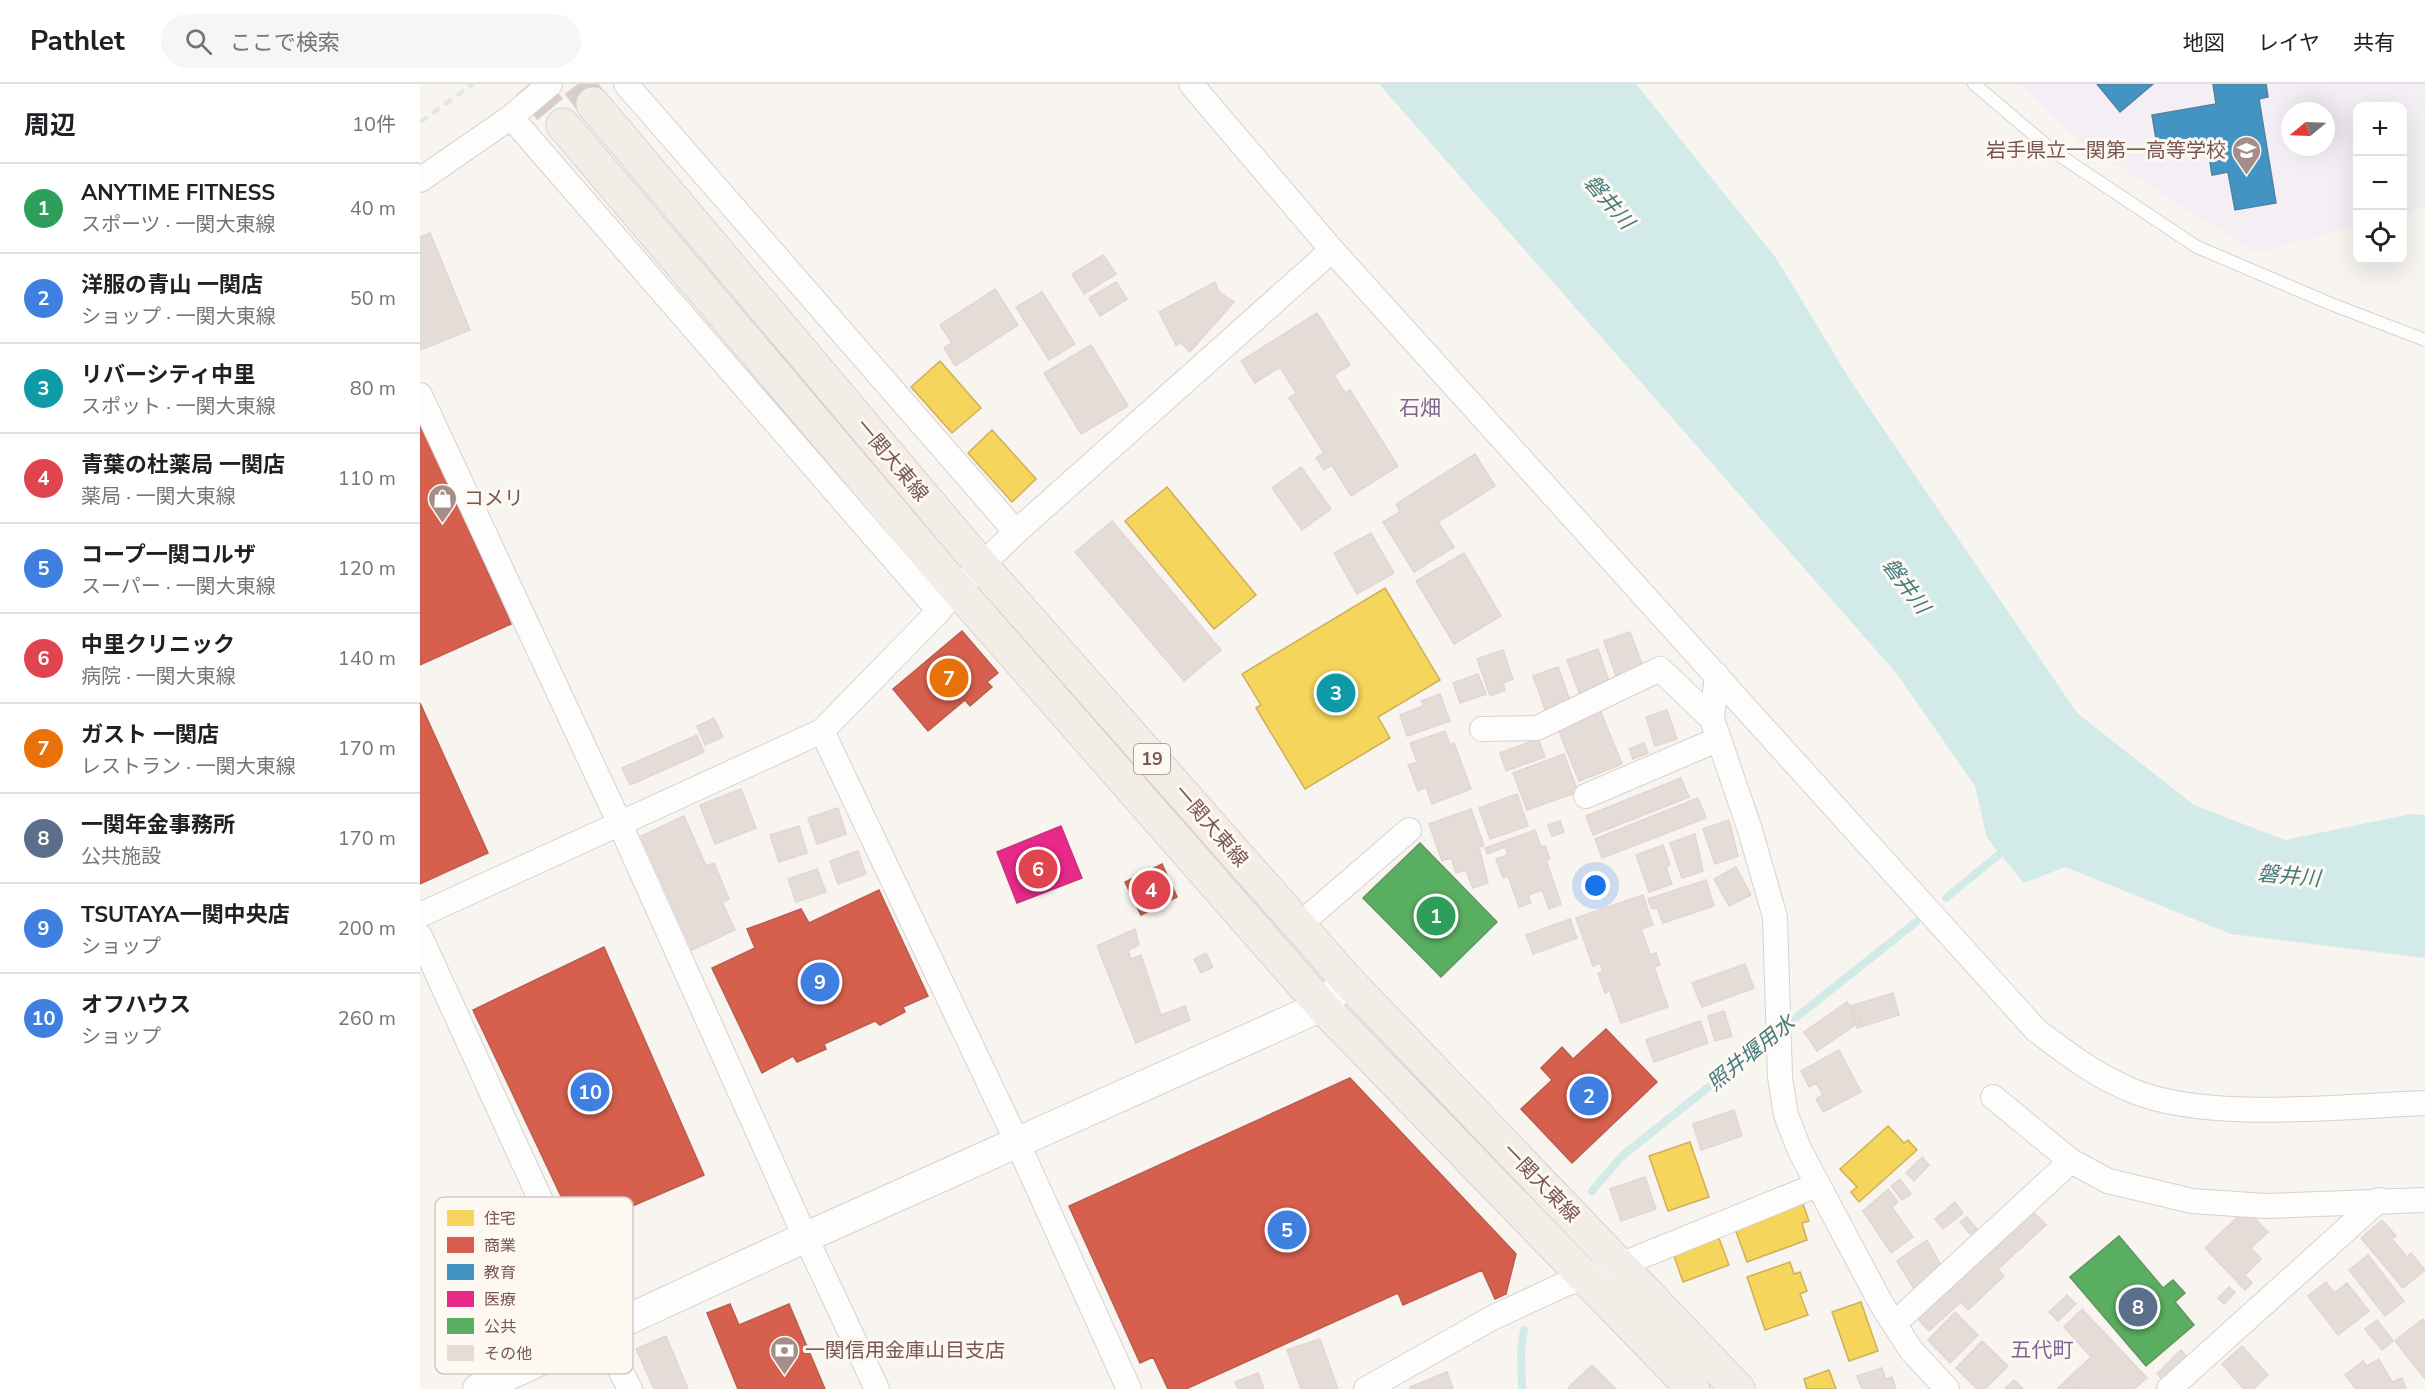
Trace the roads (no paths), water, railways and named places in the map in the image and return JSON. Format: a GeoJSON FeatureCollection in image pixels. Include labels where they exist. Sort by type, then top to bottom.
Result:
{"type":"FeatureCollection","features":[{"type":"Feature","properties":{"kind":"main road","name":"一関大東線"},"geometry":{"type":"LineString","coordinates":[[593,104],[982,566],[1347,980],[1738,1389]]}},
{"type":"Feature","properties":{"kind":"main road","name":"一関大東線"},"geometry":{"type":"LineString","coordinates":[[563,125],[948,600],[1322,1006],[1693,1389]]}},
{"type":"Feature","properties":{"kind":"street"},"geometry":{"type":"LineString","coordinates":[[420,180],[511,117],[550,84]]}},
{"type":"Feature","properties":{"kind":"street"},"geometry":{"type":"LineString","coordinates":[[626,84],[1016,532]]}},
{"type":"Feature","properties":{"kind":"street"},"geometry":{"type":"LineString","coordinates":[[1191,84],[1332,250],[2036,1030],[2083,1066],[2134,1091],[2175,1102],[2236,1109],[2425,1103]]}},
{"type":"Feature","properties":{"kind":"street"},"geometry":{"type":"LineString","coordinates":[[511,117],[948,600]]}},
{"type":"Feature","properties":{"kind":"street"},"geometry":{"type":"LineString","coordinates":[[420,915],[822,731],[1016,532],[1332,250]]}},
{"type":"Feature","properties":{"kind":"street"},"geometry":{"type":"LineString","coordinates":[[420,395],[620,822],[806,1237],[877,1389]]}},
{"type":"Feature","properties":{"kind":"street"},"geometry":{"type":"LineString","coordinates":[[1482,729],[1537,728],[1660,669],[1716,729]]}},
{"type":"Feature","properties":{"kind":"street"},"geometry":{"type":"LineString","coordinates":[[1717,675],[1716,729],[1750,830],[1775,917],[1780,1077],[1786,1114],[1800,1151],[1817,1185],[1894,1324],[1911,1350],[1947,1389]]}},
{"type":"Feature","properties":{"kind":"street"},"geometry":{"type":"LineString","coordinates":[[1587,796],[1716,729]]}},
{"type":"Feature","properties":{"kind":"street"},"geometry":{"type":"LineString","coordinates":[[822,731],[1017,1142],[1129,1389]]}},
{"type":"Feature","properties":{"kind":"street"},"geometry":{"type":"LineString","coordinates":[[1299,925],[1409,830]]}},
{"type":"Feature","properties":{"kind":"street"},"geometry":{"type":"LineString","coordinates":[[420,936],[539,1197]]}},
{"type":"Feature","properties":{"kind":"street"},"geometry":{"type":"LineString","coordinates":[[633,1317],[806,1237],[1322,1006],[1347,980]]}},
{"type":"Feature","properties":{"kind":"street"},"geometry":{"type":"LineString","coordinates":[[1993,1097],[2071,1161],[2108,1181],[2192,1201],[2265,1206],[2425,1200]]}},
{"type":"Feature","properties":{"kind":"street"},"geometry":{"type":"LineString","coordinates":[[1894,1324],[2071,1161]]}},
{"type":"Feature","properties":{"kind":"street"},"geometry":{"type":"LineString","coordinates":[[1366,1389],[1492,1318],[1584,1276],[1620,1265],[1817,1185]]}},
{"type":"Feature","properties":{"kind":"street"},"geometry":{"type":"LineString","coordinates":[[2169,1389],[2379,1200]]}},
{"type":"Feature","properties":{"kind":"street"},"geometry":{"type":"LineString","coordinates":[[478,1389],[510,1374]]}},
{"type":"Feature","properties":{"kind":"street"},"geometry":{"type":"LineString","coordinates":[[622,1374],[630,1389]]}},
{"type":"Feature","properties":{"kind":"lane"},"geometry":{"type":"LineString","coordinates":[[1974,84],[2053,151],[2197,247],[2331,304],[2425,340]]}},
{"type":"Feature","properties":{"kind":"water","name":"磐井川"},"geometry":{"type":"Polygon","coordinates":[[[1379,84],[1636,84],[1776,258],[1850,380],[2077,713],[2194,805],[2285,840],[2411,814],[2425,815],[2425,958],[2231,934],[2065,867],[2024,883],[1987,838],[1975,786],[1897,674],[1379,84]]]}},
{"type":"Feature","properties":{"kind":"waterway","name":"照井堰用水"},"geometry":{"type":"LineString","coordinates":[[1946,898],[2008,847]]}},
{"type":"Feature","properties":{"kind":"waterway","name":"照井堰用水"},"geometry":{"type":"LineString","coordinates":[[1592,1191],[1622,1156],[1916,922]]}},
{"type":"Feature","properties":{"kind":"waterway","name":"照井堰用水"},"geometry":{"type":"LineString","coordinates":[[1522,1389],[1521,1349],[1524,1330]]}},
{"type":"Feature","properties":{"kind":"tunnel"},"geometry":{"type":"LineString","coordinates":[[529,84],[563,125]]}},
{"type":"Feature","properties":{"kind":"tunnel"},"geometry":{"type":"LineString","coordinates":[[578,84],[593,104]]}},
{"type":"Feature","properties":{"kind":"railway"},"geometry":{"type":"LineString","coordinates":[[420,122],[473,84]]}},
{"type":"Feature","properties":{"kind":"place","name":"岩手県立一関第一高等学校"},"geometry":{"type":"Point","coordinates":[2247,176]}},
{"type":"Feature","properties":{"kind":"place","name":"コメリ"},"geometry":{"type":"Point","coordinates":[443,524]}},
{"type":"Feature","properties":{"kind":"place","name":"ガスト 一関店"},"geometry":{"type":"Point","coordinates":[949,678]}},
{"type":"Feature","properties":{"kind":"place","name":"リバーシティ中里"},"geometry":{"type":"Point","coordinates":[1336,693]}},
{"type":"Feature","properties":{"kind":"place","name":"中里クリニック"},"geometry":{"type":"Point","coordinates":[1038,869]}},
{"type":"Feature","properties":{"kind":"place","name":"青葉の杜薬局 一関店"},"geometry":{"type":"Point","coordinates":[1151,890]}},
{"type":"Feature","properties":{"kind":"place","name":"ANYTIME FITNESS"},"geometry":{"type":"Point","coordinates":[1436,916]}},
{"type":"Feature","properties":{"kind":"place","name":"TSUTAYA一関中央店"},"geometry":{"type":"Point","coordinates":[820,982]}},
{"type":"Feature","properties":{"kind":"place","name":"オフハウス"},"geometry":{"type":"Point","coordinates":[590,1092]}},
{"type":"Feature","properties":{"kind":"place","name":"洋服の青山 一関店"},"geometry":{"type":"Point","coordinates":[1589,1096]}},
{"type":"Feature","properties":{"kind":"place","name":"コープ一関コルザ"},"geometry":{"type":"Point","coordinates":[1287,1230]}},
{"type":"Feature","properties":{"kind":"place","name":"一関年金事務所"},"geometry":{"type":"Point","coordinates":[2138,1307]}},
{"type":"Feature","properties":{"kind":"place","name":"一関信用金庫山目支店"},"geometry":{"type":"Point","coordinates":[784,1376]}},
{"type":"Feature","properties":{"kind":"district","name":"石畑"},"geometry":{"type":"Point","coordinates":[1420,408]}},
{"type":"Feature","properties":{"kind":"district","name":"五代町"},"geometry":{"type":"Point","coordinates":[2042,1350]}}]}
